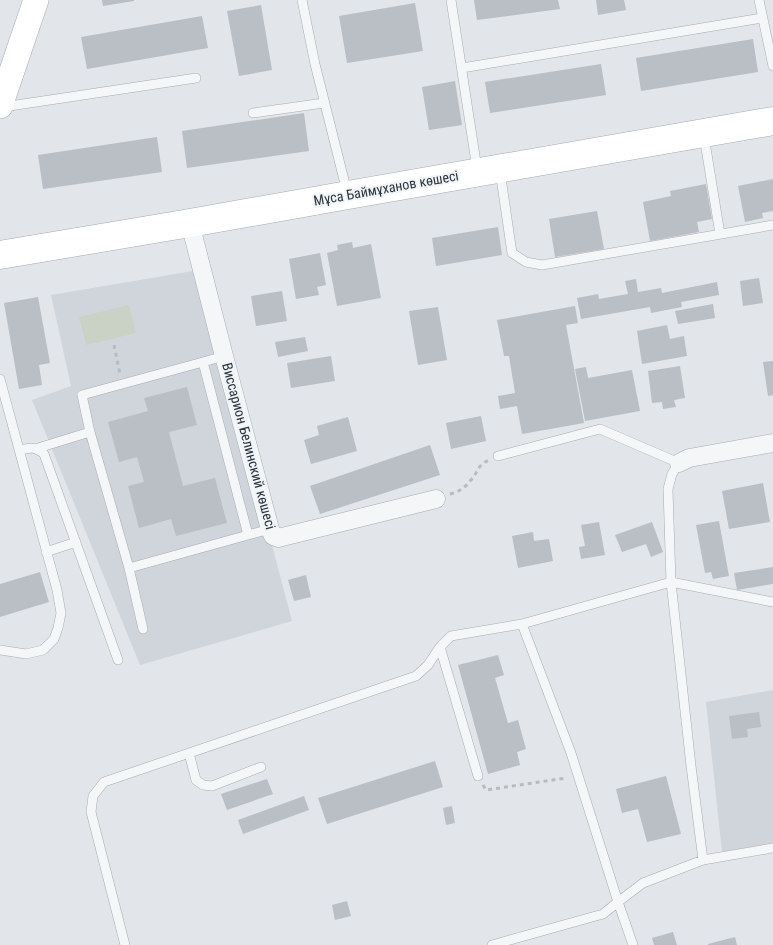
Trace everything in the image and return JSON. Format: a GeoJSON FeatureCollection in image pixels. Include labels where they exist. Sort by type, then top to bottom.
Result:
{"type":"FeatureCollection","features":[{"type":"Feature","properties":{"kind":"main road","name":"Мұса Баймұханов көшесі"},"geometry":{"type":"LineString","coordinates":[[0,255],[773,121]]}},
{"type":"Feature","properties":{"kind":"street"},"geometry":{"type":"LineString","coordinates":[[0,107],[36,0]]}},
{"type":"Feature","properties":{"kind":"street","name":"Виссарион Белинский көшесі"},"geometry":{"type":"LineString","coordinates":[[190,223],[273,536],[278,538],[436,499]]}},
{"type":"Feature","properties":{"kind":"street"},"geometry":{"type":"LineString","coordinates":[[679,463],[690,458],[773,443]]}},
{"type":"Feature","properties":{"kind":"lane"},"geometry":{"type":"LineString","coordinates":[[302,0],[324,103],[348,195]]}},
{"type":"Feature","properties":{"kind":"lane"},"geometry":{"type":"LineString","coordinates":[[451,0],[462,68],[488,170],[512,253],[526,262],[542,265],[773,225]]}},
{"type":"Feature","properties":{"kind":"lane"},"geometry":{"type":"LineString","coordinates":[[759,0],[773,66]]}},
{"type":"Feature","properties":{"kind":"lane"},"geometry":{"type":"LineString","coordinates":[[462,68],[762,18]]}},
{"type":"Feature","properties":{"kind":"lane"},"geometry":{"type":"LineString","coordinates":[[0,107],[196,78]]}},
{"type":"Feature","properties":{"kind":"lane"},"geometry":{"type":"LineString","coordinates":[[253,113],[324,103]]}},
{"type":"Feature","properties":{"kind":"lane"},"geometry":{"type":"LineString","coordinates":[[704,133],[720,234]]}},
{"type":"Feature","properties":{"kind":"lane"},"geometry":{"type":"LineString","coordinates":[[143,629],[129,568],[90,432],[82,395],[224,356]]}},
{"type":"Feature","properties":{"kind":"lane"},"geometry":{"type":"LineString","coordinates":[[203,362],[248,535]]}},
{"type":"Feature","properties":{"kind":"lane"},"geometry":{"type":"LineString","coordinates":[[0,379],[61,613],[54,639],[43,650],[26,654],[0,650]]}},
{"type":"Feature","properties":{"kind":"lane"},"geometry":{"type":"LineString","coordinates":[[498,456],[600,429],[679,463],[672,474],[668,489],[671,582],[703,860]]}},
{"type":"Feature","properties":{"kind":"lane"},"geometry":{"type":"LineString","coordinates":[[19,450],[38,448],[90,432]]}},
{"type":"Feature","properties":{"kind":"lane"},"geometry":{"type":"LineString","coordinates":[[38,448],[44,454],[118,660]]}},
{"type":"Feature","properties":{"kind":"lane"},"geometry":{"type":"LineString","coordinates":[[129,568],[270,529]]}},
{"type":"Feature","properties":{"kind":"lane"},"geometry":{"type":"LineString","coordinates":[[46,552],[76,542]]}},
{"type":"Feature","properties":{"kind":"lane"},"geometry":{"type":"LineString","coordinates":[[125,945],[91,812],[94,796],[104,782],[416,676],[428,665],[440,647],[451,636],[522,624],[671,582],[773,602]]}},
{"type":"Feature","properties":{"kind":"lane"},"geometry":{"type":"LineString","coordinates":[[522,624],[571,752],[633,945]]}},
{"type":"Feature","properties":{"kind":"lane"},"geometry":{"type":"LineString","coordinates":[[440,647],[478,776]]}},
{"type":"Feature","properties":{"kind":"lane"},"geometry":{"type":"LineString","coordinates":[[189,753],[196,780],[203,785],[212,786],[260,767]]}},
{"type":"Feature","properties":{"kind":"lane"},"geometry":{"type":"LineString","coordinates":[[492,945],[603,914],[643,884],[703,860],[773,848]]}},
{"type":"Feature","properties":{"kind":"path"},"geometry":{"type":"LineString","coordinates":[[114,345],[122,384]]}},
{"type":"Feature","properties":{"kind":"path"},"geometry":{"type":"LineString","coordinates":[[436,499],[458,492],[471,481],[482,464],[498,456]]}},
{"type":"Feature","properties":{"kind":"path"},"geometry":{"type":"LineString","coordinates":[[478,776],[486,790],[579,776]]}},
{"type":"Feature","properties":{"kind":"shaded area"},"geometry":{"type":"Polygon","coordinates":[[[199,270],[292,621],[140,665],[32,400],[71,386],[51,295],[199,270]]]}},
{"type":"Feature","properties":{"kind":"shaded area"},"geometry":{"type":"Polygon","coordinates":[[[773,690],[773,843],[722,852],[706,702],[773,690]]]}},
{"type":"Feature","properties":{"kind":"green space"},"geometry":{"type":"Polygon","coordinates":[[[129,305],[136,333],[86,345],[79,317],[129,305]]]}},
{"type":"Feature","properties":{"kind":"building"},"geometry":{"type":"Polygon","coordinates":[[[102,0],[134,0],[134,1],[103,6],[102,0]]]}},
{"type":"Feature","properties":{"kind":"building"},"geometry":{"type":"Polygon","coordinates":[[[474,0],[558,0],[560,9],[477,20],[474,0]]]}},
{"type":"Feature","properties":{"kind":"building"},"geometry":{"type":"Polygon","coordinates":[[[596,0],[624,0],[626,10],[598,15],[596,0]]]}},
{"type":"Feature","properties":{"kind":"building"},"geometry":{"type":"Polygon","coordinates":[[[415,3],[423,51],[347,63],[339,16],[415,3]]]}},
{"type":"Feature","properties":{"kind":"building"},"geometry":{"type":"Polygon","coordinates":[[[261,5],[272,70],[239,76],[227,11],[261,5]]]}},
{"type":"Feature","properties":{"kind":"building"},"geometry":{"type":"Polygon","coordinates":[[[202,16],[208,48],[87,69],[81,37],[202,16]]]}},
{"type":"Feature","properties":{"kind":"building"},"geometry":{"type":"Polygon","coordinates":[[[753,39],[758,72],[641,91],[636,58],[753,39]]]}},
{"type":"Feature","properties":{"kind":"building"},"geometry":{"type":"Polygon","coordinates":[[[601,64],[606,95],[490,113],[485,82],[601,64]]]}},
{"type":"Feature","properties":{"kind":"building"},"geometry":{"type":"Polygon","coordinates":[[[455,81],[462,125],[429,130],[422,87],[455,81]]]}},
{"type":"Feature","properties":{"kind":"building"},"geometry":{"type":"Polygon","coordinates":[[[304,113],[309,151],[187,168],[182,131],[304,113]]]}},
{"type":"Feature","properties":{"kind":"building"},"geometry":{"type":"Polygon","coordinates":[[[157,137],[162,172],[43,189],[38,155],[157,137]]]}},
{"type":"Feature","properties":{"kind":"building"},"geometry":{"type":"Polygon","coordinates":[[[773,179],[773,211],[762,213],[763,218],[745,222],[738,186],[773,179]]]}},
{"type":"Feature","properties":{"kind":"building"},"geometry":{"type":"Polygon","coordinates":[[[706,184],[712,219],[697,222],[699,232],[650,241],[643,202],[671,196],[670,191],[706,184]]]}},
{"type":"Feature","properties":{"kind":"building"},"geometry":{"type":"Polygon","coordinates":[[[597,211],[604,249],[555,257],[549,219],[597,211]]]}},
{"type":"Feature","properties":{"kind":"building"},"geometry":{"type":"Polygon","coordinates":[[[498,227],[502,255],[436,266],[432,238],[498,227]]]}},
{"type":"Feature","properties":{"kind":"building"},"geometry":{"type":"Polygon","coordinates":[[[352,242],[353,248],[371,244],[381,298],[337,306],[327,253],[338,250],[337,245],[352,242]]]}},
{"type":"Feature","properties":{"kind":"building"},"geometry":{"type":"Polygon","coordinates":[[[320,253],[326,285],[317,287],[319,295],[296,299],[289,259],[320,253]]]}},
{"type":"Feature","properties":{"kind":"building"},"geometry":{"type":"Polygon","coordinates":[[[759,278],[763,303],[743,306],[740,281],[759,278]]]}},
{"type":"Feature","properties":{"kind":"building"},"geometry":{"type":"Polygon","coordinates":[[[636,279],[638,292],[661,288],[662,293],[717,282],[719,295],[681,302],[682,307],[651,313],[650,307],[581,319],[577,298],[598,294],[599,299],[628,294],[625,281],[636,279]]]}},
{"type":"Feature","properties":{"kind":"building"},"geometry":{"type":"Polygon","coordinates":[[[282,291],[287,321],[256,326],[251,296],[282,291]]]}},
{"type":"Feature","properties":{"kind":"building"},"geometry":{"type":"Polygon","coordinates":[[[38,297],[50,363],[39,365],[42,385],[19,389],[4,303],[38,297]]]}},
{"type":"Feature","properties":{"kind":"building"},"geometry":{"type":"Polygon","coordinates":[[[713,304],[715,318],[678,324],[675,311],[713,304]]]}},
{"type":"Feature","properties":{"kind":"building"},"geometry":{"type":"Polygon","coordinates":[[[575,306],[578,323],[566,325],[584,423],[522,434],[517,406],[500,409],[498,396],[515,393],[509,356],[504,356],[497,320],[575,306]]]}},
{"type":"Feature","properties":{"kind":"building"},"geometry":{"type":"Polygon","coordinates":[[[438,307],[447,360],[418,365],[409,311],[438,307]]]}},
{"type":"Feature","properties":{"kind":"building"},"geometry":{"type":"Polygon","coordinates":[[[667,325],[670,339],[684,336],[687,356],[642,364],[637,331],[667,325]]]}},
{"type":"Feature","properties":{"kind":"building"},"geometry":{"type":"Polygon","coordinates":[[[305,337],[308,351],[278,357],[275,342],[305,337]]]}},
{"type":"Feature","properties":{"kind":"building"},"geometry":{"type":"Polygon","coordinates":[[[331,356],[335,381],[291,388],[287,363],[331,356]]]}},
{"type":"Feature","properties":{"kind":"building"},"geometry":{"type":"Polygon","coordinates":[[[773,361],[773,395],[768,396],[763,362],[773,361]]]}},
{"type":"Feature","properties":{"kind":"building"},"geometry":{"type":"Polygon","coordinates":[[[680,366],[685,398],[674,400],[676,407],[663,409],[662,402],[652,403],[648,371],[680,366]]]}},
{"type":"Feature","properties":{"kind":"building"},"geometry":{"type":"Polygon","coordinates":[[[586,367],[588,378],[632,370],[640,411],[585,421],[575,369],[586,367]]]}},
{"type":"Feature","properties":{"kind":"building"},"geometry":{"type":"Polygon","coordinates":[[[187,387],[197,425],[169,432],[183,486],[215,478],[227,523],[176,536],[171,519],[139,528],[128,486],[144,482],[137,457],[119,462],[108,422],[148,411],[144,398],[187,387]]]}},
{"type":"Feature","properties":{"kind":"building"},"geometry":{"type":"Polygon","coordinates":[[[481,416],[486,441],[451,449],[446,423],[481,416]]]}},
{"type":"Feature","properties":{"kind":"building"},"geometry":{"type":"Polygon","coordinates":[[[348,417],[357,451],[311,464],[304,440],[319,435],[317,426],[348,417]]]}},
{"type":"Feature","properties":{"kind":"building"},"geometry":{"type":"Polygon","coordinates":[[[430,445],[440,475],[320,514],[310,486],[430,445]]]}},
{"type":"Feature","properties":{"kind":"building"},"geometry":{"type":"Polygon","coordinates":[[[763,483],[770,522],[729,529],[722,491],[763,483]]]}},
{"type":"Feature","properties":{"kind":"building"},"geometry":{"type":"Polygon","coordinates":[[[719,521],[729,576],[713,579],[711,572],[705,573],[696,525],[719,521]]]}},
{"type":"Feature","properties":{"kind":"building"},"geometry":{"type":"Polygon","coordinates":[[[599,522],[605,555],[581,559],[579,547],[585,546],[581,525],[599,522]]]}},
{"type":"Feature","properties":{"kind":"building"},"geometry":{"type":"Polygon","coordinates":[[[652,522],[663,552],[651,557],[646,544],[622,552],[615,535],[652,522]]]}},
{"type":"Feature","properties":{"kind":"building"},"geometry":{"type":"Polygon","coordinates":[[[533,532],[534,541],[549,539],[553,561],[518,568],[512,536],[533,532]]]}},
{"type":"Feature","properties":{"kind":"building"},"geometry":{"type":"Polygon","coordinates":[[[773,567],[773,584],[737,590],[734,573],[773,567]]]}},
{"type":"Feature","properties":{"kind":"building"},"geometry":{"type":"Polygon","coordinates":[[[40,572],[49,602],[0,617],[0,584],[40,572]]]}},
{"type":"Feature","properties":{"kind":"building"},"geometry":{"type":"Polygon","coordinates":[[[306,575],[311,597],[294,601],[288,580],[306,575]]]}},
{"type":"Feature","properties":{"kind":"building"},"geometry":{"type":"Polygon","coordinates":[[[498,655],[504,675],[495,678],[508,723],[518,720],[526,749],[517,752],[520,765],[488,774],[458,665],[498,655]]]}},
{"type":"Feature","properties":{"kind":"building"},"geometry":{"type":"Polygon","coordinates":[[[759,712],[761,727],[747,729],[748,737],[732,739],[729,716],[759,712]]]}},
{"type":"Feature","properties":{"kind":"building"},"geometry":{"type":"Polygon","coordinates":[[[435,761],[443,787],[327,824],[318,798],[435,761]]]}},
{"type":"Feature","properties":{"kind":"building"},"geometry":{"type":"Polygon","coordinates":[[[666,776],[681,834],[647,842],[638,809],[622,813],[616,789],[666,776]]]}},
{"type":"Feature","properties":{"kind":"building"},"geometry":{"type":"Polygon","coordinates":[[[267,779],[273,794],[227,810],[221,794],[267,779]]]}},
{"type":"Feature","properties":{"kind":"building"},"geometry":{"type":"Polygon","coordinates":[[[304,796],[309,810],[243,834],[238,820],[304,796]]]}},
{"type":"Feature","properties":{"kind":"building"},"geometry":{"type":"Polygon","coordinates":[[[452,806],[455,823],[446,825],[443,808],[452,806]]]}},
{"type":"Feature","properties":{"kind":"building"},"geometry":{"type":"Polygon","coordinates":[[[347,901],[351,916],[335,920],[332,905],[347,901]]]}},
{"type":"Feature","properties":{"kind":"building"},"geometry":{"type":"Polygon","coordinates":[[[673,932],[677,945],[654,945],[652,938],[673,932]]]}},
{"type":"Feature","properties":{"kind":"building"},"geometry":{"type":"Polygon","coordinates":[[[735,937],[737,945],[708,945],[708,944],[735,937]]]}}]}
